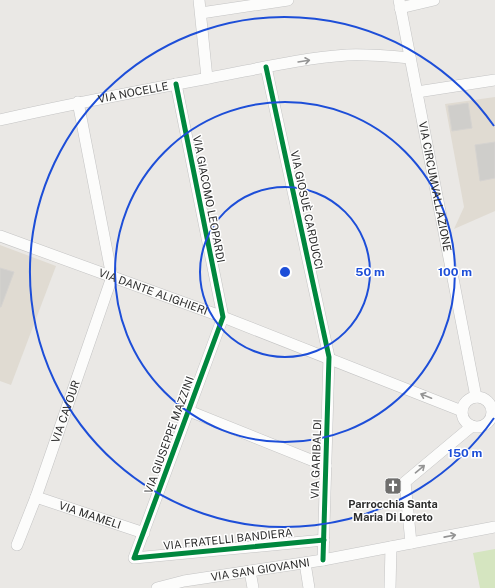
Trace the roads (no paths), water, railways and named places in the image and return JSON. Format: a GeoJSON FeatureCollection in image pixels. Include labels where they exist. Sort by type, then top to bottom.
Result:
{"type":"FeatureCollection","features":[{"type":"Feature","properties":{"kind":"street"},"geometry":{"type":"LineString","coordinates":[[199,0],[207,78]]}},
{"type":"Feature","properties":{"kind":"street"},"geometry":{"type":"LineString","coordinates":[[201,13],[288,0]]}},
{"type":"Feature","properties":{"kind":"street"},"geometry":{"type":"LineString","coordinates":[[400,4],[434,0]]}},
{"type":"Feature","properties":{"kind":"street","name":"VIA CIRCUMVALLAZIONE"},"geometry":{"type":"LineString","coordinates":[[400,4],[476,397]]}},
{"type":"Feature","properties":{"kind":"street","name":"VIA NOCELLE"},"geometry":{"type":"LineString","coordinates":[[0,120],[78,102],[266,67],[346,55],[379,55],[410,58]]}},
{"type":"Feature","properties":{"kind":"street","name":"VIA GIOSUÈ CARDUCCI"},"geometry":{"type":"LineString","coordinates":[[266,67],[328,358]]}},
{"type":"Feature","properties":{"kind":"street"},"geometry":{"type":"LineString","coordinates":[[417,92],[495,80]]}},
{"type":"Feature","properties":{"kind":"street","name":"VIA GIACOMO LEOPARDI"},"geometry":{"type":"LineString","coordinates":[[176,84],[223,317]]}},
{"type":"Feature","properties":{"kind":"street"},"geometry":{"type":"LineString","coordinates":[[78,102],[112,277]]}},
{"type":"Feature","properties":{"kind":"street","name":"VIA DANTE ALIGHIERI"},"geometry":{"type":"LineString","coordinates":[[0,236],[223,317],[462,411]]}},
{"type":"Feature","properties":{"kind":"street","name":"VIA CAVOUR"},"geometry":{"type":"LineString","coordinates":[[17,545],[36,496],[112,277]]}},
{"type":"Feature","properties":{"kind":"street","name":"VIA GIUSEPPE MAZZINI"},"geometry":{"type":"LineString","coordinates":[[134,558],[223,317]]}},
{"type":"Feature","properties":{"kind":"street","name":"VIA GARIBALDI"},"geometry":{"type":"LineString","coordinates":[[323,560],[328,358]]}},
{"type":"Feature","properties":{"kind":"street"},"geometry":{"type":"LineString","coordinates":[[476,397],[483,399],[493,409],[486,424],[479,426],[472,426],[466,423],[462,411],[464,404],[469,399],[476,397]]}},
{"type":"Feature","properties":{"kind":"street"},"geometry":{"type":"LineString","coordinates":[[189,411],[326,466]]}},
{"type":"Feature","properties":{"kind":"street"},"geometry":{"type":"LineString","coordinates":[[411,543],[405,482],[472,426]]}},
{"type":"Feature","properties":{"kind":"street","name":"VIA MAMELI"},"geometry":{"type":"LineString","coordinates":[[36,496],[144,533]]}},
{"type":"Feature","properties":{"kind":"street","name":"VIA SAN GIOVANNI"},"geometry":{"type":"LineString","coordinates":[[158,588],[184,580],[323,560],[495,527]]}},
{"type":"Feature","properties":{"kind":"street","name":"VIA FRATELLI BANDIERA"},"geometry":{"type":"LineString","coordinates":[[134,558],[324,540]]}},
{"type":"Feature","properties":{"kind":"street"},"geometry":{"type":"LineString","coordinates":[[390,588],[391,547]]}},
{"type":"Feature","properties":{"kind":"street"},"geometry":{"type":"LineString","coordinates":[[305,563],[309,588]]}},
{"type":"Feature","properties":{"kind":"street"},"geometry":{"type":"LineString","coordinates":[[250,571],[253,588]]}},
{"type":"Feature","properties":{"kind":"place","name":"Parrocchia Santa Maria Di Loreto"},"geometry":{"type":"Point","coordinates":[393,486]}}]}
